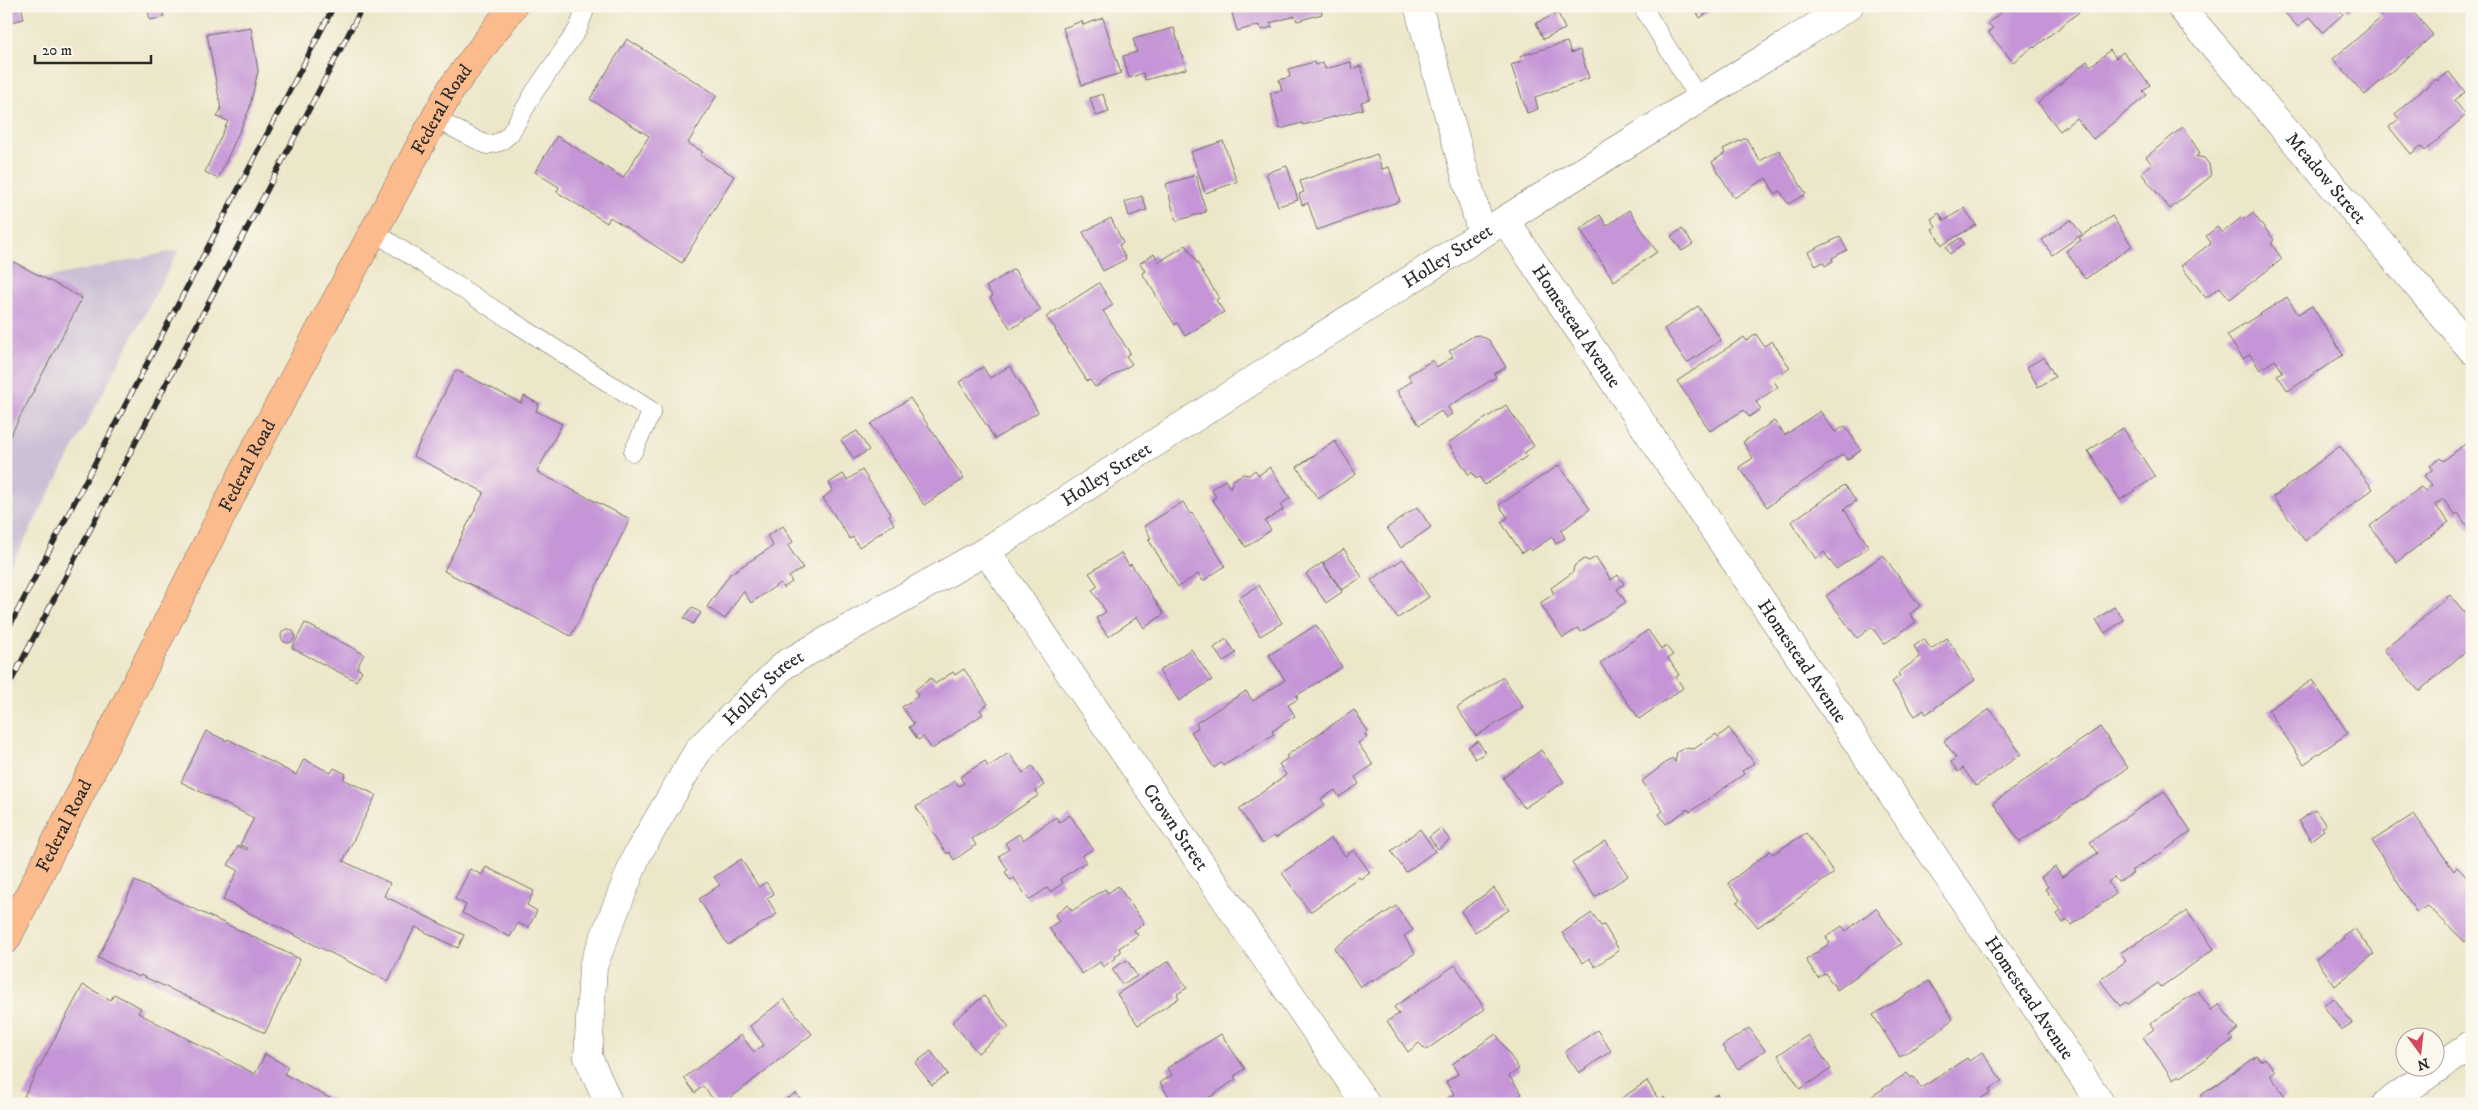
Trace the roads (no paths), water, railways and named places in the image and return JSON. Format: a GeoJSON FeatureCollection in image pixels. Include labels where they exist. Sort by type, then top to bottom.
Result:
{"type":"FeatureCollection","features":[{"type":"Feature","properties":{"kind":"main road","name":"Federal Road"},"geometry":{"type":"LineString","coordinates":[[6,940],[252,455],[451,89],[513,6]]}},
{"type":"Feature","properties":{"kind":"street","name":"Homestead Avenue"},"geometry":{"type":"LineString","coordinates":[[1418,6],[1494,227],[2101,1104]]}},
{"type":"Feature","properties":{"kind":"street","name":"Holley Street"},"geometry":{"type":"LineString","coordinates":[[609,1104],[588,1057],[593,966],[637,855],[699,749],[784,665],[986,551],[1494,227],[1849,6]]}},
{"type":"Feature","properties":{"kind":"street","name":"Meadow Street"},"geometry":{"type":"LineString","coordinates":[[2180,6],[2472,350]]}},
{"type":"Feature","properties":{"kind":"street","name":"Crown Street"},"geometry":{"type":"LineString","coordinates":[[986,551],[1366,1104]]}},
{"type":"Feature","properties":{"kind":"street"},"geometry":{"type":"LineString","coordinates":[[2386,1104],[2472,1044]]}},
{"type":"Feature","properties":{"kind":"lane"},"geometry":{"type":"LineString","coordinates":[[435,119],[487,145],[500,142],[510,134],[535,91],[578,29],[585,10],[584,6]]}},
{"type":"Feature","properties":{"kind":"lane"},"geometry":{"type":"LineString","coordinates":[[1642,6],[1699,99]]}},
{"type":"Feature","properties":{"kind":"lane"},"geometry":{"type":"LineString","coordinates":[[374,232],[652,411],[633,452]]}},
{"type":"Feature","properties":{"kind":"railway"},"geometry":{"type":"LineString","coordinates":[[6,633],[334,6]]}},
{"type":"Feature","properties":{"kind":"railway"},"geometry":{"type":"LineString","coordinates":[[6,691],[363,6]]}}]}
